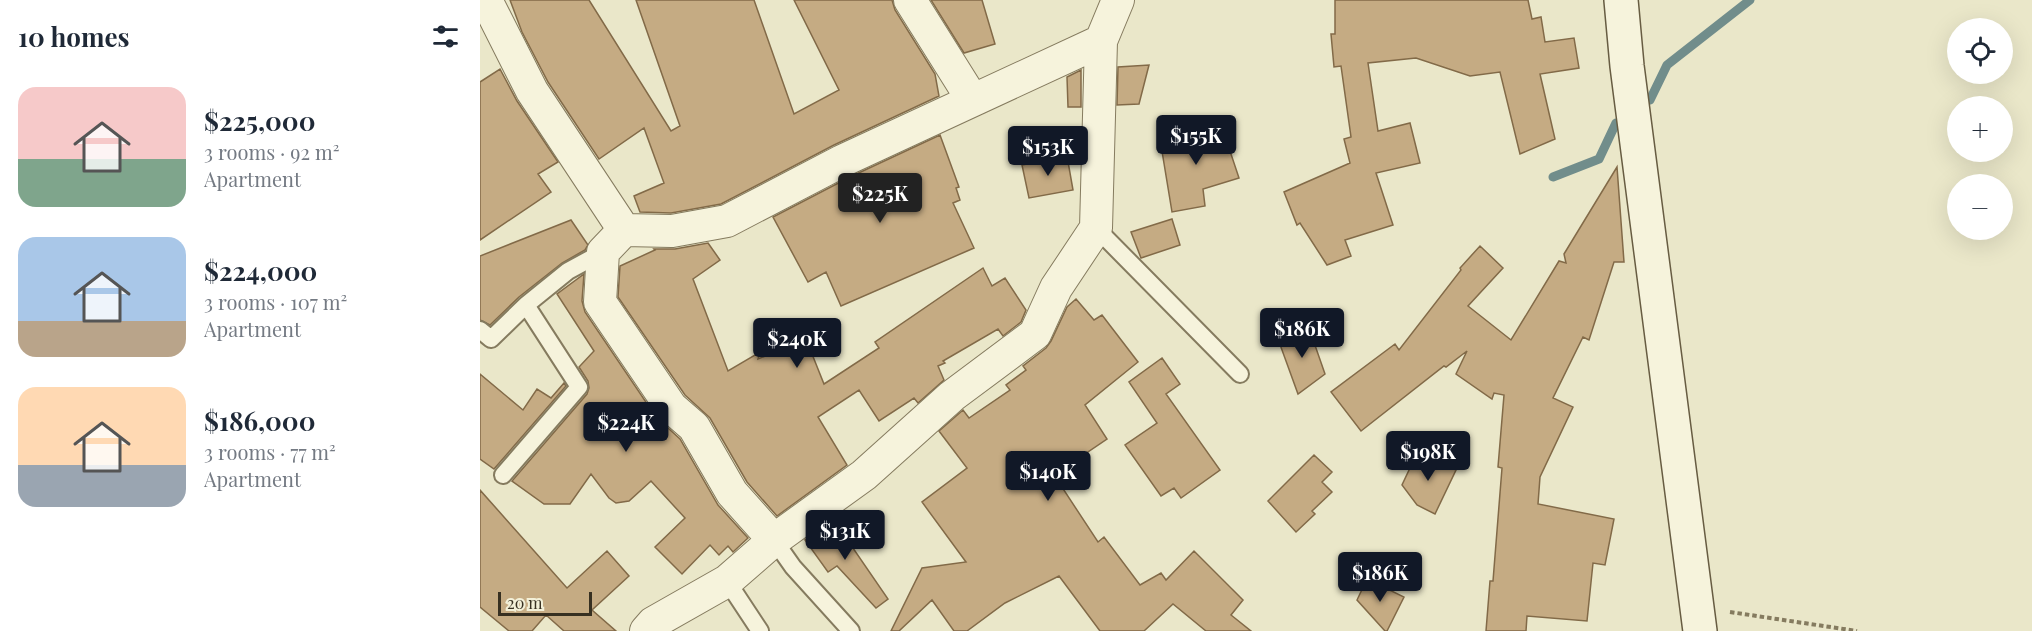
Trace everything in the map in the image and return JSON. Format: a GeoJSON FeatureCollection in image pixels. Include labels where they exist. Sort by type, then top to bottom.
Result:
{"type":"FeatureCollection","features":[{"type":"Feature","properties":{"kind":"street"},"geometry":{"type":"LineString","coordinates":[[486,0],[532,91],[614,241],[600,302],[671,407],[694,427],[732,493],[774,540]]}},
{"type":"Feature","properties":{"kind":"street"},"geometry":{"type":"LineString","coordinates":[[910,0],[972,99]]}},
{"type":"Feature","properties":{"kind":"street"},"geometry":{"type":"LineString","coordinates":[[646,631],[653,623],[727,581],[774,540],[864,475],[952,396],[1035,334],[1056,288],[1096,228],[1101,41],[1118,0]]}},
{"type":"Feature","properties":{"kind":"street"},"geometry":{"type":"LineString","coordinates":[[1621,0],[1627,66],[1699,619]]}},
{"type":"Feature","properties":{"kind":"street"},"geometry":{"type":"LineString","coordinates":[[614,241],[727,221],[842,160],[1101,41]]}},
{"type":"Feature","properties":{"kind":"lane"},"geometry":{"type":"LineString","coordinates":[[1096,228],[1240,374]]}},
{"type":"Feature","properties":{"kind":"lane"},"geometry":{"type":"LineString","coordinates":[[480,330],[491,339],[526,305],[568,272],[614,241]]}},
{"type":"Feature","properties":{"kind":"lane"},"geometry":{"type":"LineString","coordinates":[[503,475],[579,387],[526,305]]}},
{"type":"Feature","properties":{"kind":"lane"},"geometry":{"type":"LineString","coordinates":[[774,540],[793,567],[851,631]]}},
{"type":"Feature","properties":{"kind":"lane"},"geometry":{"type":"LineString","coordinates":[[727,581],[760,631]]}},
{"type":"Feature","properties":{"kind":"path"},"geometry":{"type":"LineString","coordinates":[[1699,619],[1857,631]]}},
{"type":"Feature","properties":{"kind":"building"},"geometry":{"type":"Polygon","coordinates":[[[510,0],[589,0],[671,131],[680,126],[636,0],[754,0],[794,114],[839,90],[794,0],[892,0],[895,10],[935,74],[939,96],[834,145],[721,204],[671,213],[640,212],[634,196],[664,183],[644,128],[599,159],[548,82],[522,32],[510,0]]]}},
{"type":"Feature","properties":{"kind":"building"},"geometry":{"type":"Polygon","coordinates":[[[931,0],[982,0],[995,44],[964,53],[931,0]]]}},
{"type":"Feature","properties":{"kind":"building"},"geometry":{"type":"Polygon","coordinates":[[[1335,0],[1528,0],[1532,19],[1541,17],[1545,42],[1574,38],[1579,68],[1540,74],[1555,139],[1520,154],[1500,72],[1470,76],[1416,58],[1368,63],[1378,131],[1410,123],[1420,163],[1376,173],[1393,225],[1345,240],[1351,256],[1327,265],[1300,223],[1297,225],[1284,192],[1350,163],[1344,139],[1351,137],[1341,66],[1334,67],[1331,34],[1335,34],[1335,0]]]}},
{"type":"Feature","properties":{"kind":"building"},"geometry":{"type":"Polygon","coordinates":[[[1149,65],[1139,104],[1117,105],[1118,67],[1149,65]]]}},
{"type":"Feature","properties":{"kind":"building"},"geometry":{"type":"Polygon","coordinates":[[[500,69],[517,101],[558,162],[538,174],[551,192],[480,240],[480,82],[500,69]]]}},
{"type":"Feature","properties":{"kind":"building"},"geometry":{"type":"Polygon","coordinates":[[[1081,70],[1081,107],[1068,107],[1067,77],[1081,70]]]}},
{"type":"Feature","properties":{"kind":"building"},"geometry":{"type":"Polygon","coordinates":[[[1222,127],[1239,178],[1203,189],[1205,206],[1172,212],[1160,139],[1222,127]]]}},
{"type":"Feature","properties":{"kind":"building"},"geometry":{"type":"Polygon","coordinates":[[[940,135],[959,187],[956,188],[960,200],[953,203],[974,248],[841,306],[826,272],[808,282],[773,217],[850,177],[940,135]]]}},
{"type":"Feature","properties":{"kind":"building"},"geometry":{"type":"Polygon","coordinates":[[[1067,156],[1073,190],[1029,198],[1022,165],[1067,156]]]}},
{"type":"Feature","properties":{"kind":"building"},"geometry":{"type":"Polygon","coordinates":[[[1617,167],[1624,262],[1614,262],[1589,340],[1583,337],[1553,398],[1573,407],[1540,477],[1538,504],[1614,519],[1605,565],[1593,563],[1587,621],[1527,616],[1526,631],[1486,631],[1490,581],[1493,581],[1502,468],[1498,467],[1504,395],[1494,393],[1492,399],[1456,374],[1467,351],[1446,367],[1444,366],[1361,431],[1331,392],[1395,344],[1399,350],[1461,270],[1460,268],[1480,246],[1503,268],[1468,306],[1511,340],[1559,261],[1566,263],[1564,254],[1617,167]]]}},
{"type":"Feature","properties":{"kind":"building"},"geometry":{"type":"Polygon","coordinates":[[[1172,219],[1180,245],[1141,258],[1131,232],[1172,219]]]}},
{"type":"Feature","properties":{"kind":"building"},"geometry":{"type":"Polygon","coordinates":[[[571,220],[588,245],[585,250],[562,263],[519,297],[490,325],[480,320],[480,256],[571,220]]]}},
{"type":"Feature","properties":{"kind":"building"},"geometry":{"type":"Polygon","coordinates":[[[708,243],[720,260],[693,279],[728,371],[760,352],[758,359],[806,339],[824,384],[879,348],[875,342],[983,268],[992,286],[1005,278],[1026,310],[1021,322],[1003,336],[998,329],[943,361],[945,363],[938,366],[944,380],[918,403],[914,398],[879,421],[859,390],[818,417],[847,465],[777,516],[747,482],[710,418],[685,395],[618,297],[620,266],[654,249],[675,249],[708,243]]]}},
{"type":"Feature","properties":{"kind":"building"},"geometry":{"type":"Polygon","coordinates":[[[584,274],[582,301],[585,312],[656,417],[680,439],[718,505],[748,538],[733,552],[728,546],[719,555],[710,545],[682,574],[655,547],[685,518],[651,481],[629,501],[616,503],[609,498],[591,474],[570,504],[544,504],[512,481],[587,394],[588,381],[579,367],[594,351],[557,294],[584,274]]]}},
{"type":"Feature","properties":{"kind":"building"},"geometry":{"type":"Polygon","coordinates":[[[1076,299],[1094,320],[1102,315],[1138,362],[1085,405],[1107,439],[1054,475],[1098,542],[1104,537],[1140,585],[1161,573],[1166,580],[1194,551],[1243,600],[1231,615],[1251,631],[1206,631],[1173,604],[1144,631],[1100,631],[1059,576],[1005,603],[967,631],[954,631],[932,600],[899,631],[891,631],[922,568],[966,562],[922,502],[967,468],[939,431],[963,410],[969,418],[1010,390],[1006,385],[1026,370],[1023,366],[1046,348],[1067,307],[1076,299]]]}},
{"type":"Feature","properties":{"kind":"building"},"geometry":{"type":"Polygon","coordinates":[[[1309,328],[1325,374],[1298,394],[1278,339],[1309,328]]]}},
{"type":"Feature","properties":{"kind":"building"},"geometry":{"type":"Polygon","coordinates":[[[1162,358],[1180,384],[1166,394],[1220,470],[1181,498],[1174,488],[1161,496],[1125,445],[1157,423],[1129,382],[1162,358]]]}},
{"type":"Feature","properties":{"kind":"building"},"geometry":{"type":"Polygon","coordinates":[[[480,374],[523,410],[537,389],[551,398],[564,383],[566,386],[494,469],[480,459],[480,374]]]}},
{"type":"Feature","properties":{"kind":"building"},"geometry":{"type":"Polygon","coordinates":[[[1418,451],[1456,470],[1435,514],[1417,505],[1402,485],[1418,451]]]}},
{"type":"Feature","properties":{"kind":"building"},"geometry":{"type":"Polygon","coordinates":[[[1314,455],[1332,472],[1322,482],[1332,492],[1312,511],[1315,514],[1296,532],[1268,501],[1314,455]]]}},
{"type":"Feature","properties":{"kind":"building"},"geometry":{"type":"Polygon","coordinates":[[[480,490],[567,588],[607,551],[629,576],[592,610],[616,631],[564,631],[546,615],[532,631],[509,631],[480,607],[480,490]]]}},
{"type":"Feature","properties":{"kind":"building"},"geometry":{"type":"Polygon","coordinates":[[[833,519],[888,599],[876,608],[837,566],[828,572],[805,540],[833,519]]]}},
{"type":"Feature","properties":{"kind":"building"},"geometry":{"type":"Polygon","coordinates":[[[1367,579],[1404,597],[1387,631],[1357,600],[1367,579]]]}},
{"type":"Feature","properties":{"kind":"waterway"},"geometry":{"type":"LineString","coordinates":[[1650,100],[1667,65],[1750,0]]}},
{"type":"Feature","properties":{"kind":"waterway"},"geometry":{"type":"LineString","coordinates":[[1553,177],[1599,159],[1616,123]]}}]}
